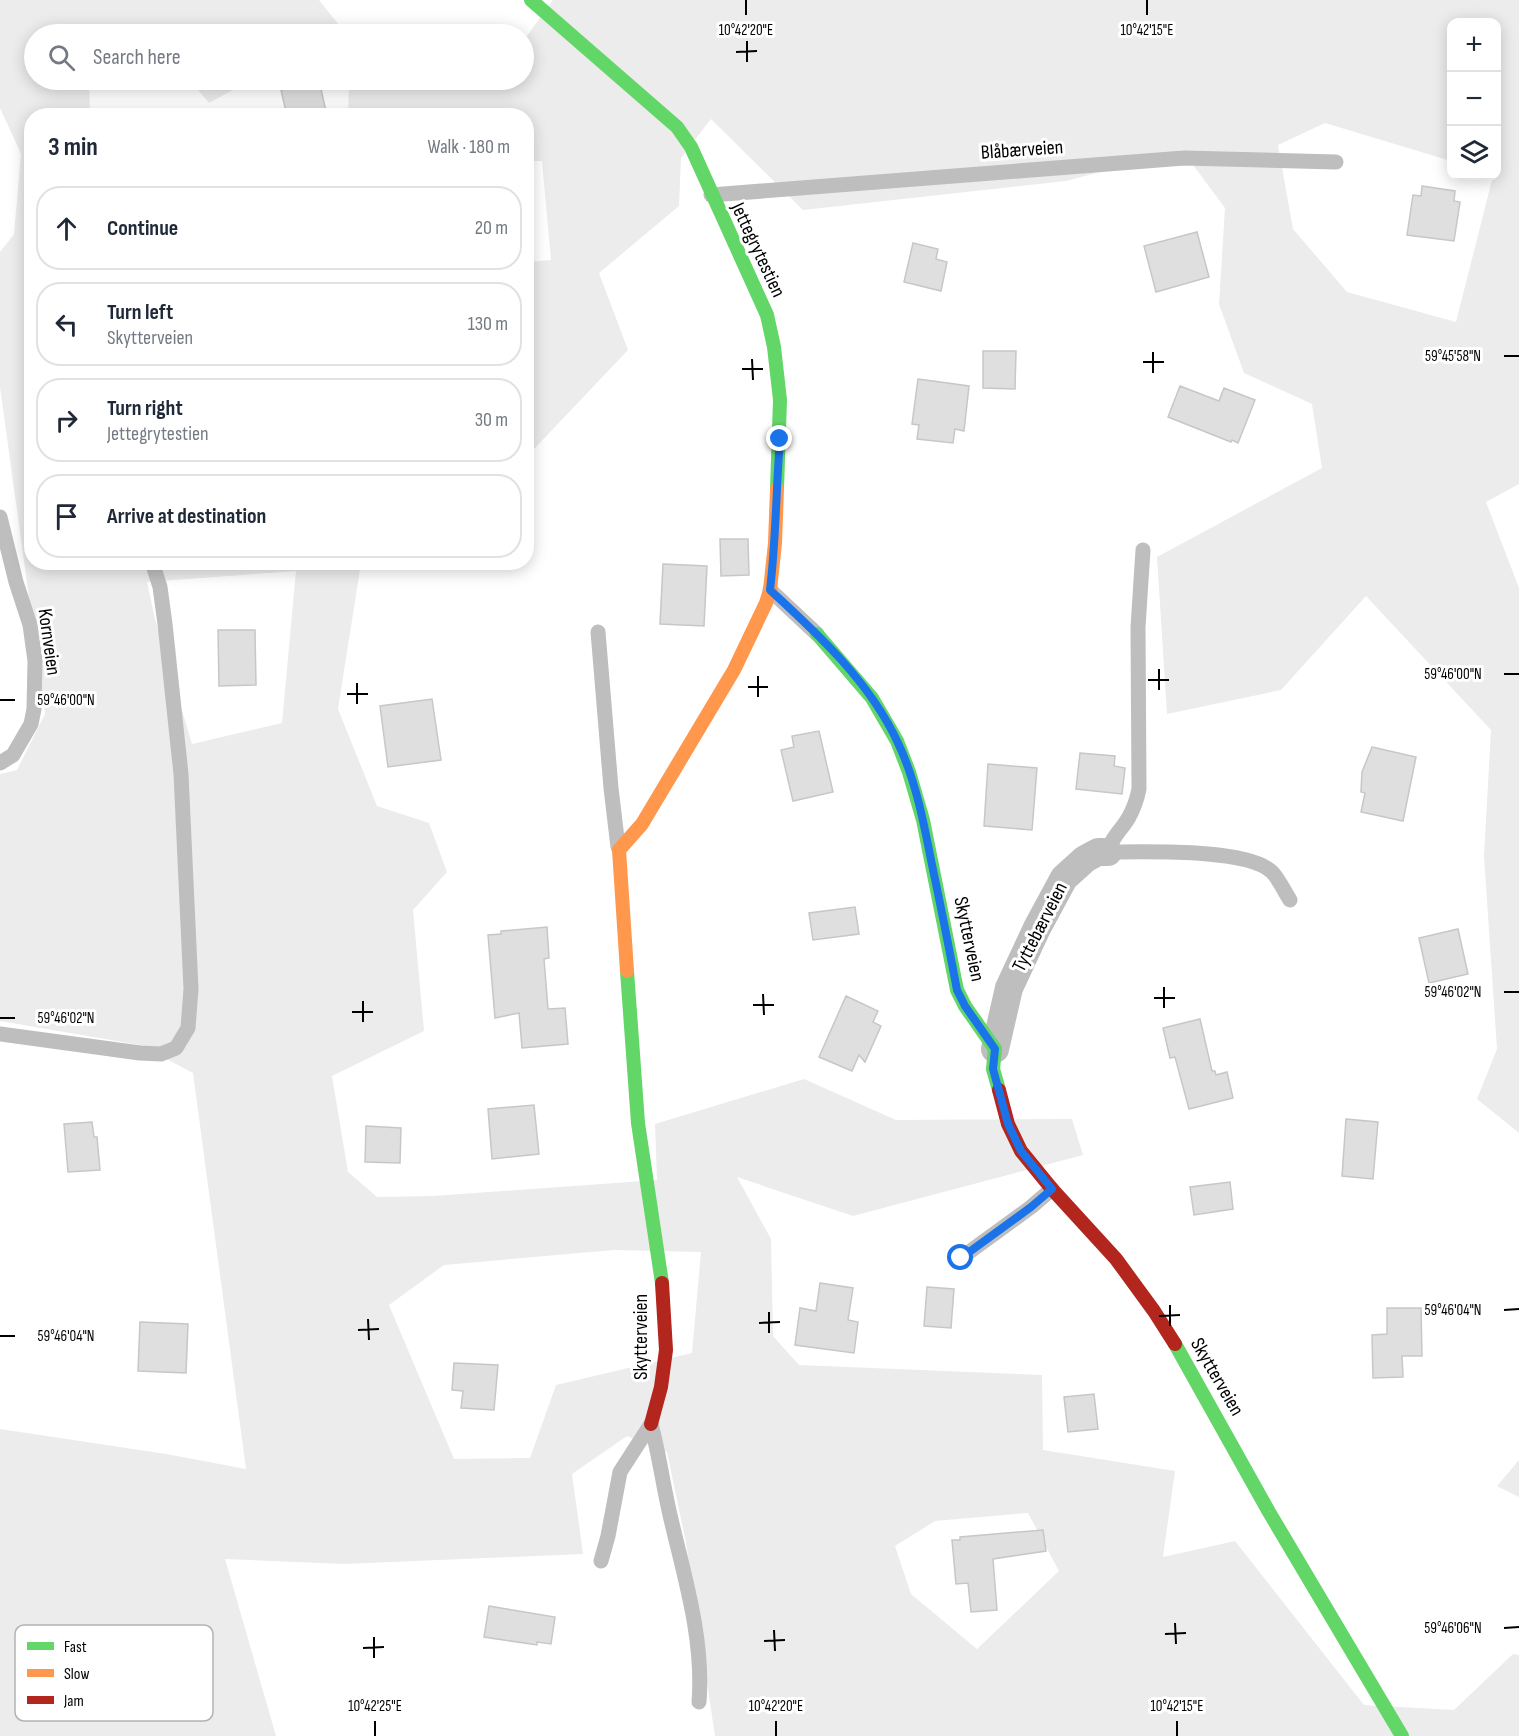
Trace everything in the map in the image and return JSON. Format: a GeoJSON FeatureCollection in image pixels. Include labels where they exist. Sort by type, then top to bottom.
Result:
{"type":"FeatureCollection","features":[{"type":"Feature","properties":{"kind":"street","name":"Jettegrytestien"},"geometry":{"type":"LineString","coordinates":[[531,0],[677,127],[691,147],[767,315],[774,347],[780,400],[775,543],[770,590]]}},
{"type":"Feature","properties":{"kind":"street"},"geometry":{"type":"LineString","coordinates":[[619,850],[642,824],[734,670],[751,637],[770,590]]}},
{"type":"Feature","properties":{"kind":"street","name":"Skytterveien"},"geometry":{"type":"LineString","coordinates":[[817,634],[872,698],[897,741],[909,771],[923,820],[957,990],[965,1006],[995,1049],[993,1069],[1008,1124],[1021,1151],[1052,1189],[1116,1259],[1154,1311],[1191,1371],[1260,1497],[1402,1736]]}},
{"type":"Feature","properties":{"kind":"street","name":"Skytterveien"},"geometry":{"type":"LineString","coordinates":[[619,850],[638,1125],[661,1269],[665,1320],[663,1386],[660,1402],[651,1424]]}},
{"type":"Feature","properties":{"kind":"street","name":"Tyttebærveien"},"geometry":{"type":"LineString","coordinates":[[995,1049],[1009,988],[1036,928],[1064,878],[1085,859],[1098,852],[1108,852]]}},
{"type":"Feature","properties":{"kind":"lane","name":"Blåbærveien"},"geometry":{"type":"LineString","coordinates":[[711,195],[1184,158],[1336,162]]}},
{"type":"Feature","properties":{"kind":"lane","name":"Kornveien"},"geometry":{"type":"LineString","coordinates":[[0,517],[16,582],[30,625],[35,662],[34,709],[31,724],[13,754],[0,763]]}},
{"type":"Feature","properties":{"kind":"lane"},"geometry":{"type":"LineString","coordinates":[[1143,550],[1138,627],[1139,789],[1136,804],[1129,818],[1112,839],[1108,852],[1206,853],[1249,861],[1272,872],[1290,900]]}},
{"type":"Feature","properties":{"kind":"lane"},"geometry":{"type":"LineString","coordinates":[[0,1034],[161,1054],[176,1048],[188,1028],[191,989],[181,774],[165,624],[160,587],[155,570]]}},
{"type":"Feature","properties":{"kind":"lane","name":"Skytterveien"},"geometry":{"type":"LineString","coordinates":[[770,590],[817,634]]}},
{"type":"Feature","properties":{"kind":"lane","name":"Skytterveien"},"geometry":{"type":"LineString","coordinates":[[598,632],[611,788],[619,850]]}},
{"type":"Feature","properties":{"kind":"lane"},"geometry":{"type":"LineString","coordinates":[[961,1258],[1052,1189]]}},
{"type":"Feature","properties":{"kind":"lane","name":"Skytterveien"},"geometry":{"type":"LineString","coordinates":[[601,1561],[609,1536],[620,1472],[651,1424]]}},
{"type":"Feature","properties":{"kind":"lane"},"geometry":{"type":"LineString","coordinates":[[651,1424],[697,1638],[701,1674],[699,1702]]}},
{"type":"Feature","properties":{"kind":"shaded area"},"geometry":{"type":"Polygon","coordinates":[[[0,0],[319,0],[338,24],[24,24],[24,90],[89,90],[90,108],[24,108],[24,561],[0,387],[0,252],[14,234],[21,154],[0,108],[0,0]]]}},
{"type":"Feature","properties":{"kind":"shaded area"},"geometry":{"type":"Polygon","coordinates":[[[553,0],[1519,0],[1519,484],[1486,502],[1519,588],[1519,1133],[1477,1099],[1497,1049],[1484,856],[1491,730],[1366,596],[1281,690],[1167,714],[1157,557],[1322,468],[1312,404],[1244,373],[1219,304],[1225,208],[1182,150],[1066,181],[803,210],[711,119],[681,158],[679,206],[599,273],[628,350],[534,448],[534,261],[551,260],[542,161],[534,161],[534,108],[348,108],[349,90],[534,90],[534,26],[553,0]],[[1447,18],[1447,160],[1325,123],[1278,145],[1293,229],[1347,292],[1456,322],[1492,180],[1501,180],[1501,18],[1447,18]]]}},
{"type":"Feature","properties":{"kind":"shaded area"},"geometry":{"type":"Polygon","coordinates":[[[198,90],[233,90],[209,103],[198,90]]]}},
{"type":"Feature","properties":{"kind":"shaded area"},"geometry":{"type":"Polygon","coordinates":[[[25,570],[360,570],[338,709],[377,806],[429,823],[447,872],[413,910],[424,1031],[332,1076],[348,1172],[377,1197],[433,1196],[657,1180],[655,1124],[804,1079],[896,1120],[1072,1119],[1083,1155],[853,1216],[737,1177],[771,1239],[773,1336],[799,1365],[1042,1375],[1043,1450],[1175,1471],[1163,1557],[1235,1541],[1364,1705],[1454,1710],[1513,1654],[1519,1655],[1519,1736],[715,1736],[686,1543],[667,1452],[627,1436],[572,1474],[583,1554],[344,1564],[225,1559],[276,1736],[0,1736],[0,1429],[166,1454],[246,1469],[193,1073],[140,1045],[0,1021],[0,774],[17,770],[45,714],[25,570]],[[296,571],[147,582],[155,619],[192,744],[282,723],[296,571]],[[614,1250],[444,1265],[389,1305],[454,1459],[530,1458],[556,1385],[692,1353],[701,1252],[614,1250]],[[1028,1513],[935,1521],[895,1546],[911,1594],[977,1649],[1059,1571],[1028,1513]]]}},
{"type":"Feature","properties":{"kind":"shaded area"},"geometry":{"type":"Polygon","coordinates":[[[1519,1460],[1519,1497],[1497,1486],[1519,1460]]]}},
{"type":"Feature","properties":{"kind":"building"},"geometry":{"type":"Polygon","coordinates":[[[281,90],[321,90],[325,108],[285,108],[281,90]]]}},
{"type":"Feature","properties":{"kind":"building"},"geometry":{"type":"Polygon","coordinates":[[[1422,186],[1455,191],[1454,201],[1460,202],[1454,241],[1407,235],[1413,195],[1421,196],[1422,186]]]}},
{"type":"Feature","properties":{"kind":"building"},"geometry":{"type":"Polygon","coordinates":[[[1197,232],[1209,277],[1156,292],[1144,246],[1197,232]]]}},
{"type":"Feature","properties":{"kind":"building"},"geometry":{"type":"Polygon","coordinates":[[[913,243],[938,249],[936,259],[947,262],[941,291],[904,282],[913,243]]]}},
{"type":"Feature","properties":{"kind":"building"},"geometry":{"type":"Polygon","coordinates":[[[983,351],[1016,351],[1015,389],[983,388],[983,351]]]}},
{"type":"Feature","properties":{"kind":"building"},"geometry":{"type":"Polygon","coordinates":[[[918,379],[969,386],[964,431],[955,429],[953,443],[917,439],[919,425],[912,424],[918,379]]]}},
{"type":"Feature","properties":{"kind":"building"},"geometry":{"type":"Polygon","coordinates":[[[1180,386],[1219,401],[1224,388],[1255,400],[1238,443],[1168,417],[1180,386]]]}},
{"type":"Feature","properties":{"kind":"building"},"geometry":{"type":"Polygon","coordinates":[[[720,539],[748,539],[749,575],[721,576],[720,539]]]}},
{"type":"Feature","properties":{"kind":"building"},"geometry":{"type":"Polygon","coordinates":[[[663,564],[707,566],[704,626],[660,624],[663,564]]]}},
{"type":"Feature","properties":{"kind":"building"},"geometry":{"type":"Polygon","coordinates":[[[218,630],[255,630],[256,685],[219,686],[218,630]]]}},
{"type":"Feature","properties":{"kind":"building"},"geometry":{"type":"Polygon","coordinates":[[[432,699],[441,760],[388,767],[380,706],[432,699]]]}},
{"type":"Feature","properties":{"kind":"building"},"geometry":{"type":"Polygon","coordinates":[[[819,731],[833,792],[793,801],[781,750],[794,747],[792,736],[819,731]]]}},
{"type":"Feature","properties":{"kind":"building"},"geometry":{"type":"Polygon","coordinates":[[[1372,747],[1416,757],[1403,821],[1361,812],[1365,793],[1361,792],[1362,772],[1372,747]]]}},
{"type":"Feature","properties":{"kind":"building"},"geometry":{"type":"Polygon","coordinates":[[[1080,753],[1115,756],[1114,766],[1125,768],[1122,794],[1076,789],[1080,753]]]}},
{"type":"Feature","properties":{"kind":"building"},"geometry":{"type":"Polygon","coordinates":[[[988,764],[1037,768],[1032,830],[984,826],[988,764]]]}},
{"type":"Feature","properties":{"kind":"building"},"geometry":{"type":"Polygon","coordinates":[[[855,907],[859,934],[813,940],[809,913],[855,907]]]}},
{"type":"Feature","properties":{"kind":"building"},"geometry":{"type":"Polygon","coordinates":[[[547,927],[549,958],[544,959],[548,1009],[565,1008],[568,1044],[522,1048],[519,1013],[495,1018],[488,935],[501,934],[501,931],[547,927]]]}},
{"type":"Feature","properties":{"kind":"building"},"geometry":{"type":"Polygon","coordinates":[[[1458,929],[1468,974],[1429,983],[1419,938],[1458,929]]]}},
{"type":"Feature","properties":{"kind":"building"},"geometry":{"type":"Polygon","coordinates":[[[846,996],[878,1011],[873,1022],[881,1026],[865,1062],[859,1055],[852,1071],[819,1057],[846,996]]]}},
{"type":"Feature","properties":{"kind":"building"},"geometry":{"type":"Polygon","coordinates":[[[1200,1019],[1212,1071],[1215,1071],[1216,1075],[1227,1072],[1233,1098],[1189,1109],[1175,1057],[1170,1058],[1163,1028],[1200,1019]]]}},
{"type":"Feature","properties":{"kind":"building"},"geometry":{"type":"Polygon","coordinates":[[[534,1105],[539,1154],[492,1159],[488,1109],[534,1105]]]}},
{"type":"Feature","properties":{"kind":"building"},"geometry":{"type":"Polygon","coordinates":[[[1346,1119],[1378,1122],[1373,1179],[1342,1176],[1346,1119]]]}},
{"type":"Feature","properties":{"kind":"building"},"geometry":{"type":"Polygon","coordinates":[[[92,1122],[94,1137],[97,1137],[100,1170],[68,1172],[64,1124],[92,1122]]]}},
{"type":"Feature","properties":{"kind":"building"},"geometry":{"type":"Polygon","coordinates":[[[366,1126],[401,1128],[400,1163],[365,1162],[366,1126]]]}},
{"type":"Feature","properties":{"kind":"building"},"geometry":{"type":"Polygon","coordinates":[[[1230,1182],[1233,1209],[1194,1215],[1190,1187],[1230,1182]]]}},
{"type":"Feature","properties":{"kind":"building"},"geometry":{"type":"Polygon","coordinates":[[[820,1283],[853,1288],[848,1320],[858,1322],[854,1353],[795,1345],[800,1308],[816,1311],[820,1283]]]}},
{"type":"Feature","properties":{"kind":"building"},"geometry":{"type":"Polygon","coordinates":[[[927,1287],[954,1289],[951,1328],[924,1326],[927,1287]]]}},
{"type":"Feature","properties":{"kind":"building"},"geometry":{"type":"Polygon","coordinates":[[[1387,1308],[1421,1308],[1422,1356],[1402,1356],[1403,1377],[1373,1378],[1372,1335],[1387,1334],[1387,1308]]]}},
{"type":"Feature","properties":{"kind":"building"},"geometry":{"type":"Polygon","coordinates":[[[140,1322],[188,1324],[186,1373],[138,1371],[140,1322]]]}},
{"type":"Feature","properties":{"kind":"building"},"geometry":{"type":"Polygon","coordinates":[[[454,1363],[498,1365],[494,1410],[461,1408],[463,1391],[452,1390],[454,1363]]]}},
{"type":"Feature","properties":{"kind":"building"},"geometry":{"type":"Polygon","coordinates":[[[1094,1394],[1098,1429],[1068,1432],[1064,1397],[1094,1394]]]}},
{"type":"Feature","properties":{"kind":"building"},"geometry":{"type":"Polygon","coordinates":[[[1043,1530],[1046,1551],[993,1559],[997,1610],[971,1612],[968,1583],[956,1584],[952,1540],[960,1540],[960,1537],[1043,1530]]]}},
{"type":"Feature","properties":{"kind":"building"},"geometry":{"type":"Polygon","coordinates":[[[489,1606],[555,1617],[551,1644],[537,1642],[537,1645],[484,1637],[489,1606]]]}},
{"type":"Feature","properties":{"kind":"traffic: fast"},"geometry":{"type":"LineString","coordinates":[[531,0],[677,127],[691,147],[767,315],[774,347],[780,400],[777,489]]}},
{"type":"Feature","properties":{"kind":"traffic: fast"},"geometry":{"type":"LineString","coordinates":[[817,634],[872,698],[897,741],[923,820],[957,990],[965,1006],[995,1049],[993,1069],[999,1090]]}},
{"type":"Feature","properties":{"kind":"traffic: fast"},"geometry":{"type":"LineString","coordinates":[[627,971],[638,1123],[662,1283]]}},
{"type":"Feature","properties":{"kind":"traffic: fast"},"geometry":{"type":"LineString","coordinates":[[1175,1344],[1269,1512],[1402,1736]]}},
{"type":"Feature","properties":{"kind":"traffic: slow"},"geometry":{"type":"LineString","coordinates":[[627,971],[619,850],[642,824],[734,670],[766,603],[770,590],[775,543],[777,489]]}},
{"type":"Feature","properties":{"kind":"traffic: jam"},"geometry":{"type":"LineString","coordinates":[[999,1090],[1008,1124],[1021,1151],[1052,1189],[1116,1259],[1175,1344]]}},
{"type":"Feature","properties":{"kind":"traffic: jam"},"geometry":{"type":"LineString","coordinates":[[651,1424],[661,1387],[666,1350],[662,1283]]}},
{"type":"Feature","properties":{"kind":"route"},"geometry":{"type":"LineString","coordinates":[[780,439],[775,499],[775,543],[770,590],[838,657],[872,698],[897,741],[909,771],[923,820],[957,990],[965,1006],[995,1049],[993,1069],[1008,1124],[1021,1151],[1052,1189],[961,1258]]}}]}
